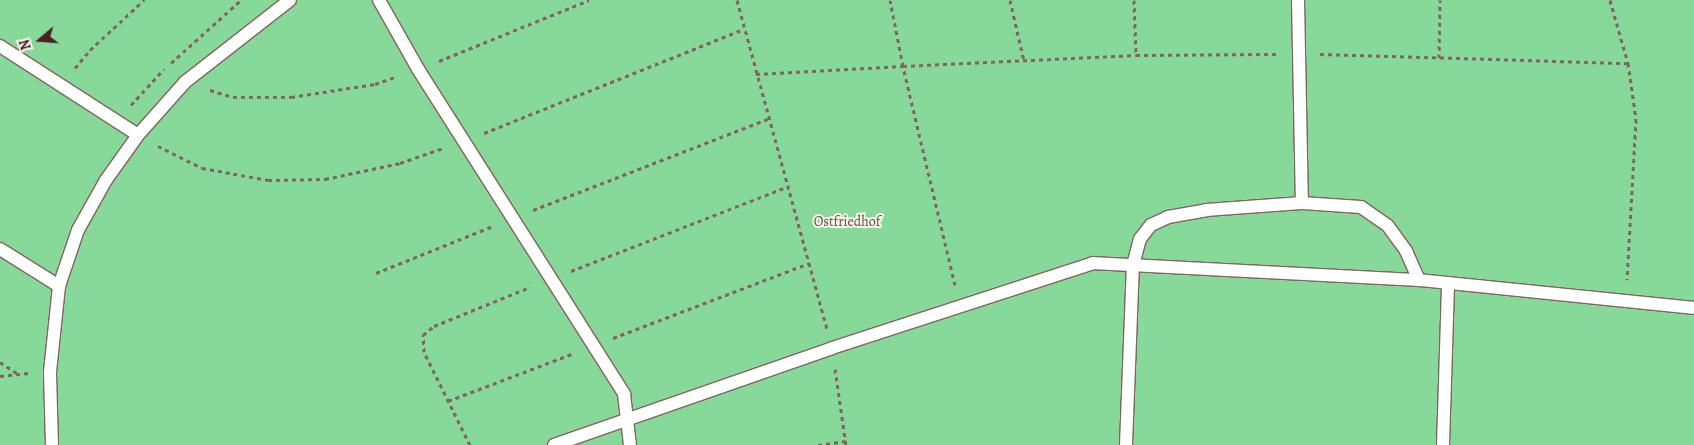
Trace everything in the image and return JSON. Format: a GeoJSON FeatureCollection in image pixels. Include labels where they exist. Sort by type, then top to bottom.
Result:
{"type":"FeatureCollection","features":[{"type":"Feature","properties":{"kind":"lane"},"geometry":{"type":"LineString","coordinates":[[52,445],[50,372],[59,286],[78,230],[106,180],[138,135],[185,82],[290,0]]}},
{"type":"Feature","properties":{"kind":"lane"},"geometry":{"type":"LineString","coordinates":[[379,0],[418,70],[465,141],[511,218],[624,394],[630,445]]}},
{"type":"Feature","properties":{"kind":"lane"},"geometry":{"type":"LineString","coordinates":[[1298,0],[1302,204]]}},
{"type":"Feature","properties":{"kind":"lane"},"geometry":{"type":"LineString","coordinates":[[0,46],[138,135]]}},
{"type":"Feature","properties":{"kind":"lane"},"geometry":{"type":"LineString","coordinates":[[1126,445],[1134,264],[1140,239],[1151,225],[1168,217],[1206,210],[1302,204],[1361,207],[1388,226],[1406,251],[1419,280]]}},
{"type":"Feature","properties":{"kind":"lane"},"geometry":{"type":"LineString","coordinates":[[0,249],[59,286]]}},
{"type":"Feature","properties":{"kind":"lane"},"geometry":{"type":"LineString","coordinates":[[554,445],[832,348],[960,308],[1093,263],[1419,280],[1694,308]]}},
{"type":"Feature","properties":{"kind":"lane"},"geometry":{"type":"LineString","coordinates":[[1443,445],[1448,283]]}},
{"type":"Feature","properties":{"kind":"path"},"geometry":{"type":"LineString","coordinates":[[61,84],[90,50],[144,0]]}},
{"type":"Feature","properties":{"kind":"path"},"geometry":{"type":"LineString","coordinates":[[737,0],[832,348],[846,443],[818,445]]}},
{"type":"Feature","properties":{"kind":"path"},"geometry":{"type":"LineString","coordinates":[[890,0],[903,66],[960,308]]}},
{"type":"Feature","properties":{"kind":"path"},"geometry":{"type":"LineString","coordinates":[[1010,0],[1024,61]]}},
{"type":"Feature","properties":{"kind":"path"},"geometry":{"type":"LineString","coordinates":[[1134,0],[1136,55]]}},
{"type":"Feature","properties":{"kind":"path"},"geometry":{"type":"LineString","coordinates":[[1439,58],[1440,0]]}},
{"type":"Feature","properties":{"kind":"path"},"geometry":{"type":"LineString","coordinates":[[1610,0],[1628,63],[1636,119],[1626,301]]}},
{"type":"Feature","properties":{"kind":"path"},"geometry":{"type":"LineString","coordinates":[[138,135],[202,168],[268,180],[325,179],[400,163],[465,141],[744,29]]}},
{"type":"Feature","properties":{"kind":"path"},"geometry":{"type":"LineString","coordinates":[[756,74],[1136,55],[1298,54],[1628,63]]}},
{"type":"Feature","properties":{"kind":"path"},"geometry":{"type":"LineString","coordinates":[[376,273],[511,218],[768,118]]}},
{"type":"Feature","properties":{"kind":"path"},"geometry":{"type":"LineString","coordinates":[[448,400],[809,263]]}},
{"type":"Feature","properties":{"kind":"path"},"geometry":{"type":"LineString","coordinates":[[0,362],[17,374]]}},
{"type":"Feature","properties":{"kind":"path"},"geometry":{"type":"LineString","coordinates":[[0,376],[50,372]]}},
{"type":"Feature","properties":{"kind":"green space","name":"Ostfriedhof"},"geometry":{"type":"Polygon","coordinates":[[[0,0],[1694,0],[1694,445],[0,445],[0,0]]]}}]}
